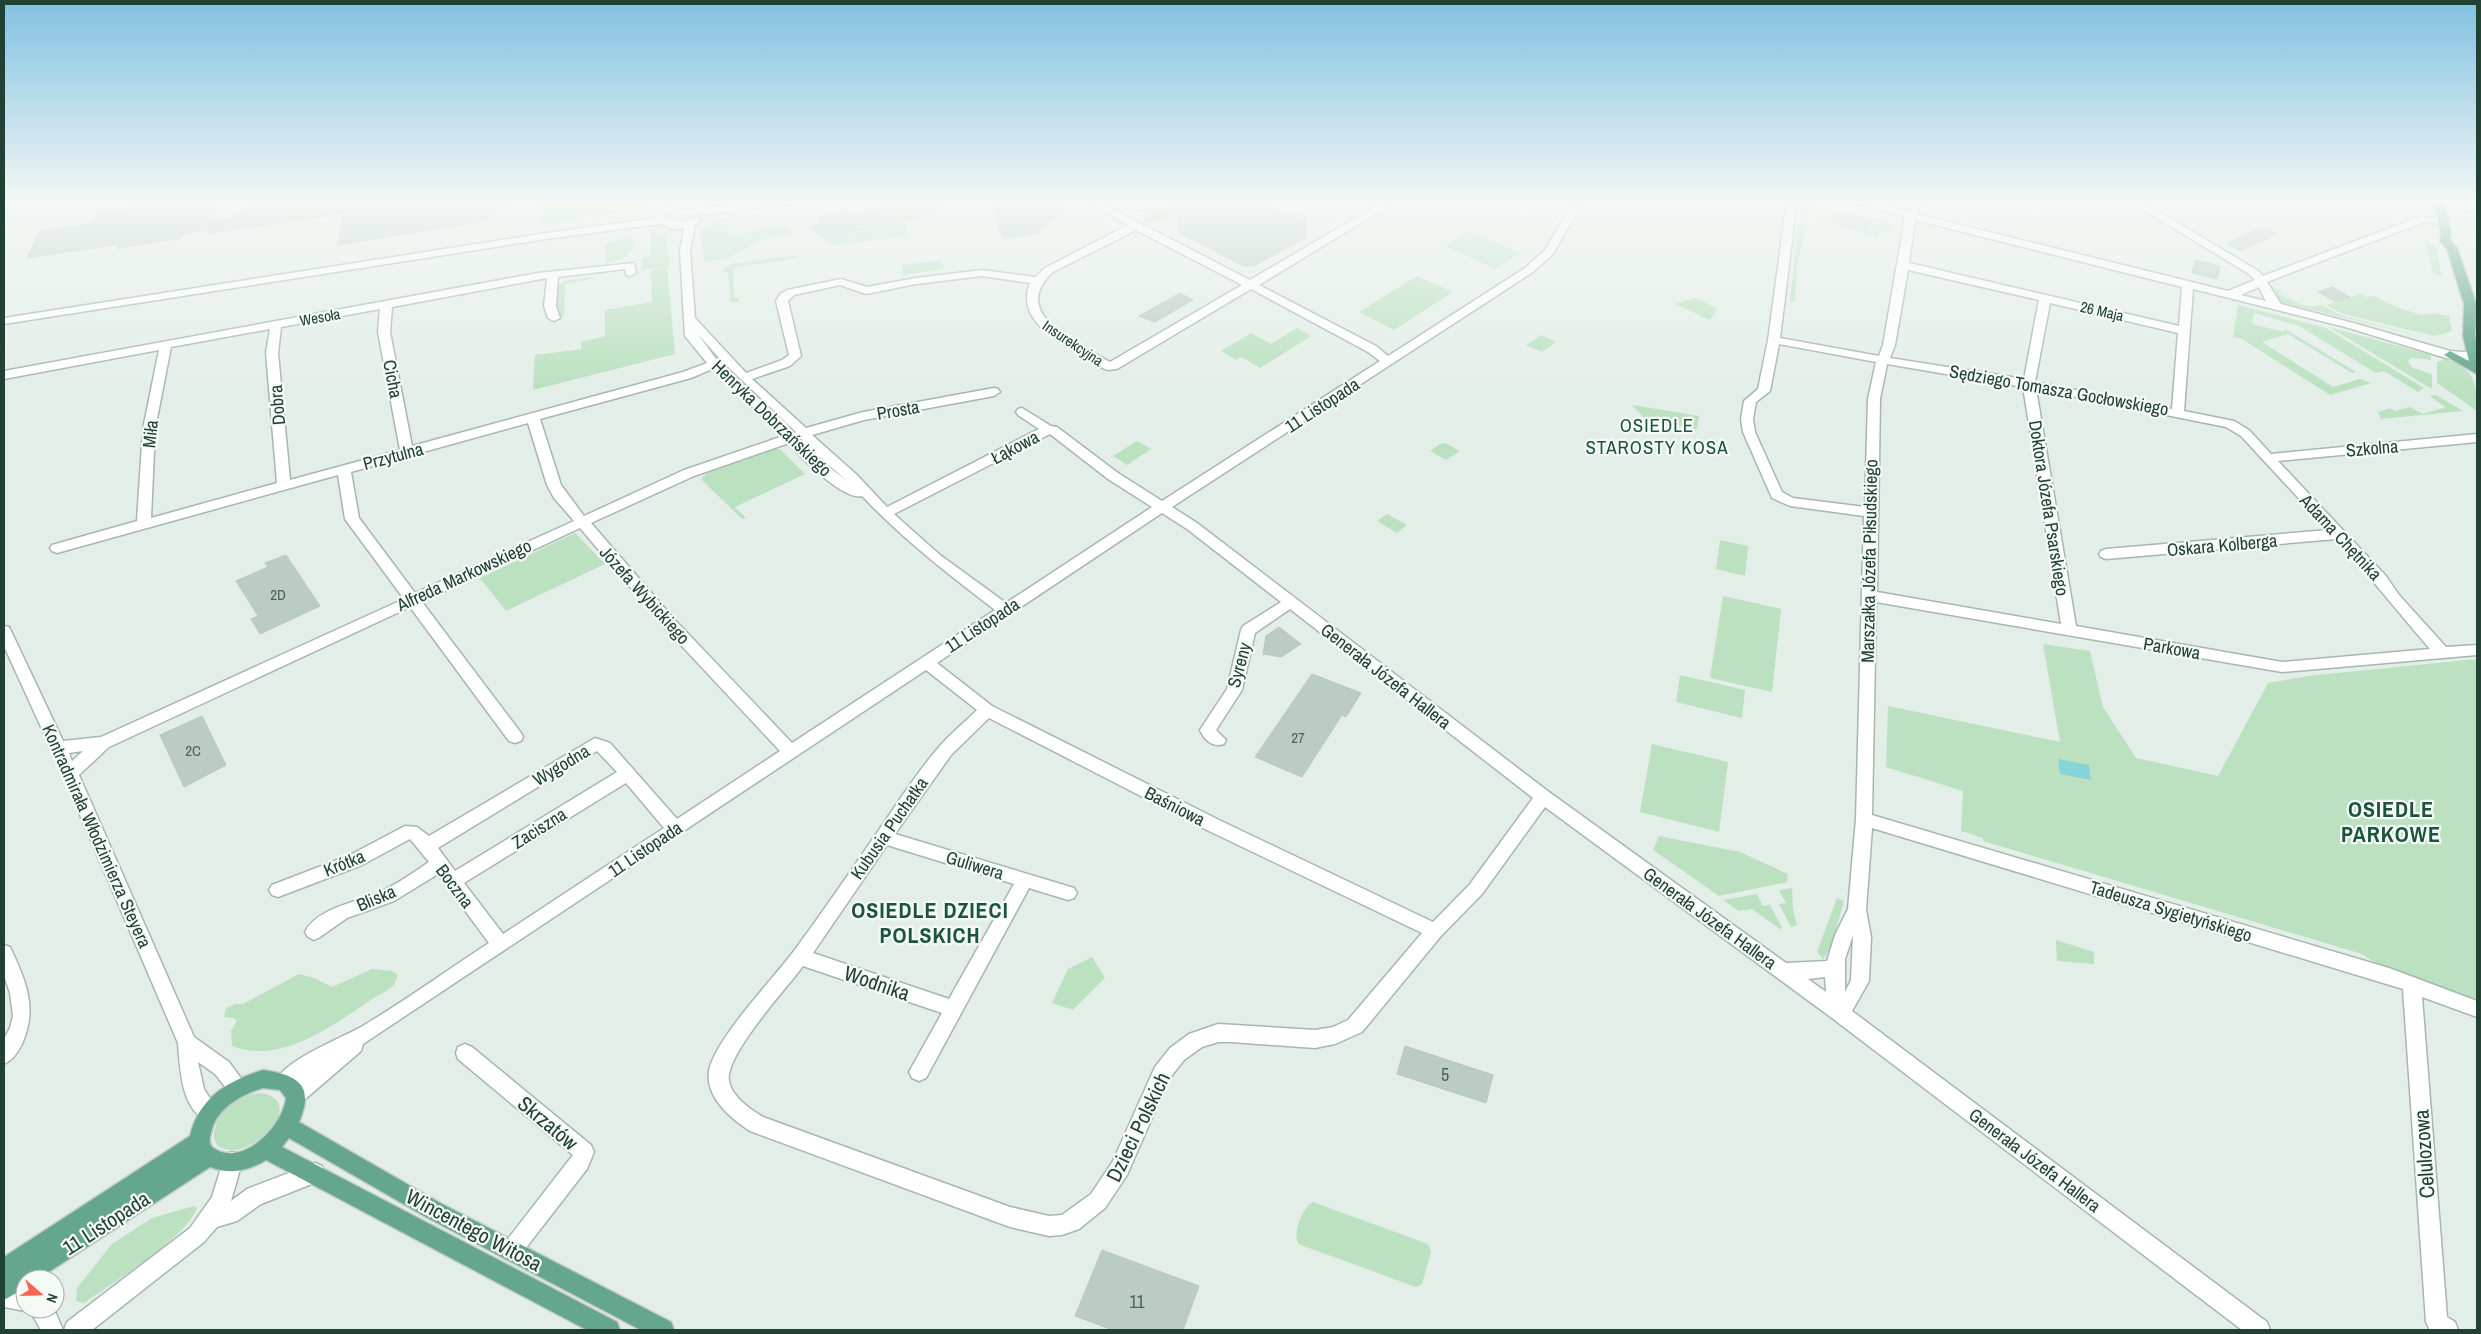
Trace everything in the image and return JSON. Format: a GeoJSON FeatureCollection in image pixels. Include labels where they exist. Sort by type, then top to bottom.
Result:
{"type":"FeatureCollection","features":[{"type":"Feature","properties":{"kind":"main road"},"geometry":{"type":"LineString","coordinates":[[2458,262],[2472,292],[2470,336],[2477,363]]}},
{"type":"Feature","properties":{"kind":"main road"},"geometry":{"type":"LineString","coordinates":[[2470,304],[2477,315]]}},
{"type":"Feature","properties":{"kind":"main road"},"geometry":{"type":"LineString","coordinates":[[2450,355],[2477,363]]}},
{"type":"Feature","properties":{"kind":"main road"},"geometry":{"type":"LineString","coordinates":[[263,1079],[290,1088],[294,1116],[288,1128],[266,1149],[249,1158],[232,1162],[218,1162],[204,1149],[201,1128],[209,1113],[222,1099],[238,1088],[263,1079]]}},
{"type":"Feature","properties":{"kind":"main road","name":"Wincentego Witosa"},"geometry":{"type":"LineString","coordinates":[[288,1128],[662,1330]]}},
{"type":"Feature","properties":{"kind":"main road","name":"11 Listopada"},"geometry":{"type":"LineString","coordinates":[[4,1269],[204,1149]]}},
{"type":"Feature","properties":{"kind":"main road","name":"11 Listopada"},"geometry":{"type":"LineString","coordinates":[[4,1289],[204,1149]]}},
{"type":"Feature","properties":{"kind":"main road","name":"Wincentego Witosa"},"geometry":{"type":"LineString","coordinates":[[266,1149],[315,1173],[609,1330]]}},
{"type":"Feature","properties":{"kind":"street"},"geometry":{"type":"LineString","coordinates":[[4,314],[342,262]]}},
{"type":"Feature","properties":{"kind":"street"},"geometry":{"type":"LineString","coordinates":[[4,321],[379,262]]}},
{"type":"Feature","properties":{"kind":"street","name":"Henryka Dobrzańskiego"},"geometry":{"type":"LineString","coordinates":[[686,262],[691,336],[714,364],[782,426],[790,437],[831,476],[874,502]]}},
{"type":"Feature","properties":{"kind":"street"},"geometry":{"type":"LineString","coordinates":[[744,378],[786,363],[795,356],[782,301],[784,296],[791,292],[841,282],[866,291],[916,281],[982,273],[1038,281],[1049,270],[1064,262]]}},
{"type":"Feature","properties":{"kind":"street"},"geometry":{"type":"LineString","coordinates":[[1208,262],[1372,349],[1388,362]]}},
{"type":"Feature","properties":{"kind":"street"},"geometry":{"type":"LineString","coordinates":[[1251,284],[1288,262]]}},
{"type":"Feature","properties":{"kind":"street","name":"11 Listopada"},"geometry":{"type":"LineString","coordinates":[[290,1088],[367,1033],[926,662],[1161,507],[1388,362],[1537,262]]}},
{"type":"Feature","properties":{"kind":"street"},"geometry":{"type":"LineString","coordinates":[[1784,262],[1774,340],[1764,391],[1750,400],[1747,424],[1777,495],[1790,502],[1870,512]]}},
{"type":"Feature","properties":{"kind":"street"},"geometry":{"type":"LineString","coordinates":[[2098,262],[2353,326],[2380,336],[2450,355]]}},
{"type":"Feature","properties":{"kind":"street"},"geometry":{"type":"LineString","coordinates":[[2236,262],[2262,280],[2268,297],[2276,306]]}},
{"type":"Feature","properties":{"kind":"street"},"geometry":{"type":"LineString","coordinates":[[2229,295],[2310,262]]}},
{"type":"Feature","properties":{"kind":"street","name":"26 Maja"},"geometry":{"type":"LineString","coordinates":[[1902,265],[2184,331]]}},
{"type":"Feature","properties":{"kind":"street","name":"Marszałka Józefa Piłsudskiego"},"geometry":{"type":"LineString","coordinates":[[1839,1012],[1851,998],[1860,981],[1862,937],[1857,910],[1864,819],[1874,399],[1883,359],[1890,339],[1902,265]]}},
{"type":"Feature","properties":{"kind":"street","name":"Wesoła"},"geometry":{"type":"LineString","coordinates":[[4,375],[553,275],[630,266],[630,273]]}},
{"type":"Feature","properties":{"kind":"street"},"geometry":{"type":"LineString","coordinates":[[553,275],[550,306],[554,318]]}},
{"type":"Feature","properties":{"kind":"street","name":"Insurekcyjna"},"geometry":{"type":"LineString","coordinates":[[1038,281],[1031,299],[1033,309],[1040,321],[1052,332],[1103,364],[1113,366],[1251,284]]}},
{"type":"Feature","properties":{"kind":"street"},"geometry":{"type":"LineString","coordinates":[[2178,412],[2188,285]]}},
{"type":"Feature","properties":{"kind":"street","name":"Doktora Józefa Psarskiego"},"geometry":{"type":"LineString","coordinates":[[2045,298],[2029,384],[2048,511],[2069,630]]}},
{"type":"Feature","properties":{"kind":"street","name":"Cicha"},"geometry":{"type":"LineString","coordinates":[[386,305],[384,337],[407,452]]}},
{"type":"Feature","properties":{"kind":"street","name":"Henryka Dobrzańskiego"},"geometry":{"type":"LineString","coordinates":[[690,319],[744,378],[804,432],[811,442],[851,477],[874,502],[935,558],[1005,610]]}},
{"type":"Feature","properties":{"kind":"street","name":"Dobra"},"geometry":{"type":"LineString","coordinates":[[276,325],[272,353],[284,486]]}},
{"type":"Feature","properties":{"kind":"street"},"geometry":{"type":"LineString","coordinates":[[2353,326],[2379,329],[2437,344],[2477,363]]}},
{"type":"Feature","properties":{"kind":"street","name":"Sędziego Tomasza Gocłowskiego"},"geometry":{"type":"LineString","coordinates":[[1774,340],[2029,384],[2178,412],[2234,425]]}},
{"type":"Feature","properties":{"kind":"street","name":"Miła"},"geometry":{"type":"LineString","coordinates":[[144,523],[149,429],[166,345]]}},
{"type":"Feature","properties":{"kind":"street","name":"Przytulna"},"geometry":{"type":"LineString","coordinates":[[57,548],[687,375],[727,359]]}},
{"type":"Feature","properties":{"kind":"street","name":"Prosta"},"geometry":{"type":"LineString","coordinates":[[804,432],[863,416],[994,392]]}},
{"type":"Feature","properties":{"kind":"street"},"geometry":{"type":"LineString","coordinates":[[1022,412],[1048,430]]}},
{"type":"Feature","properties":{"kind":"street","name":"Józefa Wybickiego"},"geometry":{"type":"LineString","coordinates":[[533,418],[559,496],[670,624],[791,752]]}},
{"type":"Feature","properties":{"kind":"street","name":"Adama Chętnika"},"geometry":{"type":"LineString","coordinates":[[2234,425],[2245,433],[2381,579],[2394,599],[2444,654]]}},
{"type":"Feature","properties":{"kind":"street","name":"Łąkowa"},"geometry":{"type":"LineString","coordinates":[[886,513],[1048,430],[1053,430],[1113,476],[1161,507]]}},
{"type":"Feature","properties":{"kind":"street","name":"Alfreda Markowskiego"},"geometry":{"type":"LineString","coordinates":[[103,743],[669,481],[804,432]]}},
{"type":"Feature","properties":{"kind":"street","name":"Szkolna"},"geometry":{"type":"LineString","coordinates":[[2267,458],[2477,438]]}},
{"type":"Feature","properties":{"kind":"street"},"geometry":{"type":"LineString","coordinates":[[344,469],[352,519],[515,737]]}},
{"type":"Feature","properties":{"kind":"street","name":"Generała Józefa Hallera"},"geometry":{"type":"LineString","coordinates":[[1161,507],[1192,526],[1543,797],[1784,971],[2259,1330]]}},
{"type":"Feature","properties":{"kind":"street","name":"Oskara Kolberga"},"geometry":{"type":"LineString","coordinates":[[2106,554],[2117,555],[2338,534]]}},
{"type":"Feature","properties":{"kind":"street","name":"Parkowa"},"geometry":{"type":"LineString","coordinates":[[1868,596],[2289,667],[2477,650]]}},
{"type":"Feature","properties":{"kind":"street","name":"Syreny"},"geometry":{"type":"LineString","coordinates":[[1218,740],[1208,730],[1234,690],[1248,630],[1291,602]]}},
{"type":"Feature","properties":{"kind":"street","name":"Kontradmirała Włodzimierza Steyera"},"geometry":{"type":"LineString","coordinates":[[4,631],[59,748],[187,1043],[192,1088],[200,1103],[209,1113]]}},
{"type":"Feature","properties":{"kind":"street","name":"Baśniowa"},"geometry":{"type":"LineString","coordinates":[[926,662],[987,710],[1206,822],[1436,932]]}},
{"type":"Feature","properties":{"kind":"street","name":"Kubusia Puchatka"},"geometry":{"type":"LineString","coordinates":[[720,1078],[719,1071],[728,1050],[800,957],[882,837],[945,751],[987,710]]}},
{"type":"Feature","properties":{"kind":"street"},"geometry":{"type":"LineString","coordinates":[[59,748],[103,743]]}},
{"type":"Feature","properties":{"kind":"street"},"geometry":{"type":"LineString","coordinates":[[70,773],[103,743]]}},
{"type":"Feature","properties":{"kind":"street","name":"Wygodna"},"geometry":{"type":"LineString","coordinates":[[426,847],[595,744],[604,747],[675,829]]}},
{"type":"Feature","properties":{"kind":"street","name":"Zaciszna"},"geometry":{"type":"LineString","coordinates":[[452,882],[627,774]]}},
{"type":"Feature","properties":{"kind":"street","name":"Dzieci Polskich"},"geometry":{"type":"LineString","coordinates":[[720,1078],[723,1090],[735,1109],[757,1124],[1010,1217],[1049,1226],[1072,1222],[1106,1192],[1120,1168],[1162,1073],[1185,1047],[1196,1040],[1218,1033],[1304,1040],[1324,1038],[1355,1026],[1486,876],[1543,797]]}},
{"type":"Feature","properties":{"kind":"street","name":"Tadeusza Sygietyńskiego"},"geometry":{"type":"LineString","coordinates":[[1864,819],[2389,976],[2477,1009]]}},
{"type":"Feature","properties":{"kind":"street","name":"Boczna"},"geometry":{"type":"LineString","coordinates":[[408,832],[419,836],[501,945]]}},
{"type":"Feature","properties":{"kind":"street","name":"Krótka"},"geometry":{"type":"LineString","coordinates":[[278,890],[356,860],[408,832]]}},
{"type":"Feature","properties":{"kind":"street","name":"Guliwera"},"geometry":{"type":"LineString","coordinates":[[882,837],[1068,893]]}},
{"type":"Feature","properties":{"kind":"street","name":"Bliska"},"geometry":{"type":"LineString","coordinates":[[314,932],[341,913],[388,896],[439,865]]}},
{"type":"Feature","properties":{"kind":"street"},"geometry":{"type":"LineString","coordinates":[[919,1072],[1025,880]]}},
{"type":"Feature","properties":{"kind":"street","name":"Marszałka Józefa Piłsudskiego"},"geometry":{"type":"LineString","coordinates":[[1839,1012],[1833,989],[1833,968],[1845,930],[1857,910]]}},
{"type":"Feature","properties":{"kind":"street"},"geometry":{"type":"LineString","coordinates":[[4,953],[22,1007],[23,1018],[13,1042],[4,1054]]}},
{"type":"Feature","properties":{"kind":"street","name":"Wodnika"},"geometry":{"type":"LineString","coordinates":[[800,957],[953,1009]]}},
{"type":"Feature","properties":{"kind":"street"},"geometry":{"type":"LineString","coordinates":[[1784,971],[1812,972],[1833,968]]}},
{"type":"Feature","properties":{"kind":"street","name":"Celulozowa"},"geometry":{"type":"LineString","coordinates":[[2412,985],[2436,1328]]}},
{"type":"Feature","properties":{"kind":"street"},"geometry":{"type":"LineString","coordinates":[[187,1043],[222,1068],[238,1088]]}},
{"type":"Feature","properties":{"kind":"street","name":"Skrzatów"},"geometry":{"type":"LineString","coordinates":[[464,1053],[584,1152],[580,1162],[511,1250]]}},
{"type":"Feature","properties":{"kind":"street"},"geometry":{"type":"LineString","coordinates":[[75,1330],[197,1235],[215,1217],[224,1195],[232,1162]]}},
{"type":"Feature","properties":{"kind":"street"},"geometry":{"type":"LineString","coordinates":[[215,1217],[230,1214],[254,1196],[315,1173]]}},
{"type":"Feature","properties":{"kind":"green space"},"geometry":{"type":"Polygon","coordinates":[[[641,262],[670,262],[670,266],[642,270],[641,262]]]}},
{"type":"Feature","properties":{"kind":"green space"},"geometry":{"type":"Polygon","coordinates":[[[771,262],[733,268],[734,298],[738,297],[739,302],[731,303],[728,273],[720,272],[731,264],[771,262]]]}},
{"type":"Feature","properties":{"kind":"green space"},"geometry":{"type":"Polygon","coordinates":[[[943,262],[944,269],[903,275],[902,265],[943,262]]]}},
{"type":"Feature","properties":{"kind":"green space"},"geometry":{"type":"Polygon","coordinates":[[[1481,262],[1506,262],[1496,269],[1481,262]]]}},
{"type":"Feature","properties":{"kind":"green space"},"geometry":{"type":"Polygon","coordinates":[[[1794,262],[1798,262],[1795,302],[1790,302],[1794,262]]]}},
{"type":"Feature","properties":{"kind":"green space"},"geometry":{"type":"Polygon","coordinates":[[[2430,262],[2439,262],[2442,277],[2433,273],[2430,262]]]}},
{"type":"Feature","properties":{"kind":"green space"},"geometry":{"type":"Polygon","coordinates":[[[667,267],[675,354],[533,390],[535,355],[581,349],[581,342],[605,336],[605,310],[652,302],[651,270],[667,267]]]}},
{"type":"Feature","properties":{"kind":"green space"},"geometry":{"type":"Polygon","coordinates":[[[1417,276],[1453,292],[1394,330],[1359,312],[1417,276]]]}},
{"type":"Feature","properties":{"kind":"green space"},"geometry":{"type":"Polygon","coordinates":[[[590,277],[596,278],[565,284],[564,316],[556,317],[558,285],[565,281],[590,277]]]}},
{"type":"Feature","properties":{"kind":"green space"},"geometry":{"type":"Polygon","coordinates":[[[2272,287],[2282,291],[2278,293],[2305,306],[2322,305],[2340,315],[2431,339],[2281,302],[2269,293],[2272,287]]]}},
{"type":"Feature","properties":{"kind":"green space"},"geometry":{"type":"Polygon","coordinates":[[[2361,294],[2366,297],[2374,296],[2394,306],[2421,315],[2434,313],[2449,316],[2452,331],[2435,336],[2343,314],[2326,305],[2361,294]]]}},
{"type":"Feature","properties":{"kind":"green space"},"geometry":{"type":"Polygon","coordinates":[[[1695,298],[1717,308],[1710,320],[1675,304],[1695,298]]]}},
{"type":"Feature","properties":{"kind":"green space"},"geometry":{"type":"Polygon","coordinates":[[[2238,305],[2326,328],[2424,388],[2418,392],[2384,371],[2376,373],[2299,326],[2254,313],[2252,324],[2284,332],[2285,329],[2356,372],[2352,373],[2288,334],[2262,342],[2333,387],[2360,379],[2371,383],[2330,395],[2242,339],[2233,337],[2238,305]]]}},
{"type":"Feature","properties":{"kind":"green space"},"geometry":{"type":"Polygon","coordinates":[[[2329,327],[2431,355],[2431,360],[2411,358],[2408,362],[2413,368],[2432,374],[2432,389],[2329,327]]]}},
{"type":"Feature","properties":{"kind":"green space"},"geometry":{"type":"Polygon","coordinates":[[[1297,328],[1311,336],[1260,368],[1241,357],[1236,360],[1221,351],[1251,333],[1271,344],[1297,328]]]}},
{"type":"Feature","properties":{"kind":"green space"},"geometry":{"type":"Polygon","coordinates":[[[1541,335],[1556,342],[1542,352],[1526,345],[1541,335]]]}},
{"type":"Feature","properties":{"kind":"green space"},"geometry":{"type":"Polygon","coordinates":[[[2443,358],[2461,366],[2472,377],[2476,391],[2477,411],[2437,383],[2437,362],[2443,360],[2443,358]]]}},
{"type":"Feature","properties":{"kind":"green space"},"geometry":{"type":"Polygon","coordinates":[[[2436,395],[2463,411],[2381,419],[2378,412],[2390,408],[2395,411],[2410,407],[2423,414],[2446,407],[2429,396],[2436,395]]]}},
{"type":"Feature","properties":{"kind":"green space"},"geometry":{"type":"Polygon","coordinates":[[[1632,405],[1699,416],[1697,429],[1646,420],[1632,405]]]}},
{"type":"Feature","properties":{"kind":"green space"},"geometry":{"type":"Polygon","coordinates":[[[1137,441],[1151,449],[1127,465],[1113,456],[1137,441]]]}},
{"type":"Feature","properties":{"kind":"green space"},"geometry":{"type":"Polygon","coordinates":[[[1445,443],[1460,451],[1446,460],[1430,451],[1445,443]]]}},
{"type":"Feature","properties":{"kind":"green space"},"geometry":{"type":"Polygon","coordinates":[[[775,448],[781,450],[805,474],[735,507],[746,518],[742,519],[701,479],[706,474],[775,448]]]}},
{"type":"Feature","properties":{"kind":"green space"},"geometry":{"type":"Polygon","coordinates":[[[1387,514],[1407,525],[1397,533],[1377,521],[1387,514]]]}},
{"type":"Feature","properties":{"kind":"green space"},"geometry":{"type":"Polygon","coordinates":[[[575,533],[605,564],[506,611],[480,578],[575,533]]]}},
{"type":"Feature","properties":{"kind":"green space"},"geometry":{"type":"Polygon","coordinates":[[[1720,540],[1748,546],[1745,576],[1716,569],[1720,540]]]}},
{"type":"Feature","properties":{"kind":"green space"},"geometry":{"type":"Polygon","coordinates":[[[1723,596],[1781,609],[1772,692],[1710,678],[1723,596]]]}},
{"type":"Feature","properties":{"kind":"green space"},"geometry":{"type":"Polygon","coordinates":[[[2043,644],[2090,651],[2103,707],[2136,758],[2218,776],[2268,683],[2308,676],[2477,659],[2477,1003],[2416,981],[2401,971],[2376,963],[2362,954],[1983,841],[1983,838],[1961,831],[1963,791],[1886,767],[1888,706],[2060,742],[2043,644]]]}},
{"type":"Feature","properties":{"kind":"green space"},"geometry":{"type":"Polygon","coordinates":[[[1680,675],[1745,690],[1742,718],[1676,702],[1680,675]]]}},
{"type":"Feature","properties":{"kind":"green space"},"geometry":{"type":"Polygon","coordinates":[[[1652,744],[1728,762],[1719,832],[1640,812],[1652,744]]]}},
{"type":"Feature","properties":{"kind":"green space"},"geometry":{"type":"Polygon","coordinates":[[[1659,836],[1740,852],[1788,874],[1787,882],[1719,896],[1653,850],[1659,836]]]}},
{"type":"Feature","properties":{"kind":"green space"},"geometry":{"type":"Polygon","coordinates":[[[1792,888],[1793,909],[1797,925],[1791,927],[1779,904],[1786,903],[1779,890],[1792,888]]]}},
{"type":"Feature","properties":{"kind":"green space"},"geometry":{"type":"Polygon","coordinates":[[[1757,894],[1763,906],[1770,905],[1782,928],[1780,929],[1752,909],[1739,911],[1723,900],[1757,894]]]}},
{"type":"Feature","properties":{"kind":"green space"},"geometry":{"type":"Polygon","coordinates":[[[1837,898],[1844,901],[1831,947],[1823,959],[1817,952],[1837,898]]]}},
{"type":"Feature","properties":{"kind":"green space"},"geometry":{"type":"Polygon","coordinates":[[[2056,940],[2094,952],[2094,964],[2057,961],[2056,940]]]}},
{"type":"Feature","properties":{"kind":"green space"},"geometry":{"type":"Polygon","coordinates":[[[1092,957],[1105,978],[1073,1010],[1052,1003],[1068,969],[1092,957]]]}},
{"type":"Feature","properties":{"kind":"green space"},"geometry":{"type":"Polygon","coordinates":[[[372,969],[392,971],[398,975],[394,985],[321,1032],[286,1047],[268,1051],[250,1051],[232,1046],[231,1031],[237,1021],[234,1018],[224,1017],[226,1008],[236,1004],[243,1004],[299,974],[314,978],[332,987],[372,969]]]}},
{"type":"Feature","properties":{"kind":"green space"},"geometry":{"type":"Polygon","coordinates":[[[261,1093],[274,1098],[279,1105],[279,1115],[273,1125],[265,1135],[254,1143],[231,1150],[222,1148],[214,1138],[214,1131],[220,1117],[230,1105],[241,1098],[261,1093]]]}},
{"type":"Feature","properties":{"kind":"green space"},"geometry":{"type":"Polygon","coordinates":[[[1313,1202],[1428,1244],[1431,1252],[1422,1284],[1416,1287],[1298,1244],[1297,1234],[1302,1215],[1305,1209],[1313,1202]]]}},
{"type":"Feature","properties":{"kind":"green space"},"geometry":{"type":"Polygon","coordinates":[[[194,1206],[197,1208],[190,1220],[164,1246],[84,1303],[76,1301],[77,1288],[112,1244],[152,1218],[194,1206]]]}},
{"type":"Feature","properties":{"kind":"water"},"geometry":{"type":"Polygon","coordinates":[[[2058,759],[2089,765],[2091,780],[2060,774],[2058,759]]]}},
{"type":"Feature","properties":{"kind":"building"},"geometry":{"type":"Polygon","coordinates":[[[1237,262],[1261,262],[1254,266],[1244,266],[1237,262]]]}},
{"type":"Feature","properties":{"kind":"building"},"geometry":{"type":"Polygon","coordinates":[[[2194,262],[2220,266],[2217,279],[2192,273],[2194,262]]]}},
{"type":"Feature","properties":{"kind":"building"},"geometry":{"type":"Polygon","coordinates":[[[2332,287],[2350,297],[2336,302],[2318,292],[2332,287]]]}},
{"type":"Feature","properties":{"kind":"building"},"geometry":{"type":"Polygon","coordinates":[[[1180,293],[1193,300],[1155,322],[1139,316],[1180,293]]]}},
{"type":"Feature","properties":{"kind":"building"},"geometry":{"type":"Polygon","coordinates":[[[286,555],[320,606],[260,634],[251,619],[258,616],[236,581],[268,567],[265,563],[286,555]]]}},
{"type":"Feature","properties":{"kind":"building"},"geometry":{"type":"Polygon","coordinates":[[[1279,627],[1301,644],[1281,657],[1263,654],[1266,636],[1279,627]]]}},
{"type":"Feature","properties":{"kind":"building"},"geometry":{"type":"Polygon","coordinates":[[[1312,674],[1361,693],[1346,717],[1342,715],[1302,777],[1255,757],[1312,674]]]}},
{"type":"Feature","properties":{"kind":"building"},"geometry":{"type":"Polygon","coordinates":[[[202,716],[226,765],[184,787],[160,735],[202,716]]]}},
{"type":"Feature","properties":{"kind":"building"},"geometry":{"type":"Polygon","coordinates":[[[1405,1046],[1493,1075],[1486,1103],[1397,1074],[1405,1046]]]}},
{"type":"Feature","properties":{"kind":"building"},"geometry":{"type":"Polygon","coordinates":[[[1102,1250],[1199,1286],[1183,1330],[1113,1330],[1075,1316],[1102,1250]]]}},
{"type":"Feature","properties":{"kind":"district","name":"OSIEDLE STAROSTY KOSA"},"geometry":{"type":"Point","coordinates":[1657,436]}},
{"type":"Feature","properties":{"kind":"district","name":"OSIEDLE PARKOWE"},"geometry":{"type":"Point","coordinates":[2391,822]}},
{"type":"Feature","properties":{"kind":"district","name":"OSIEDLE DZIECI POLSKICH"},"geometry":{"type":"Point","coordinates":[930,922]}}]}
